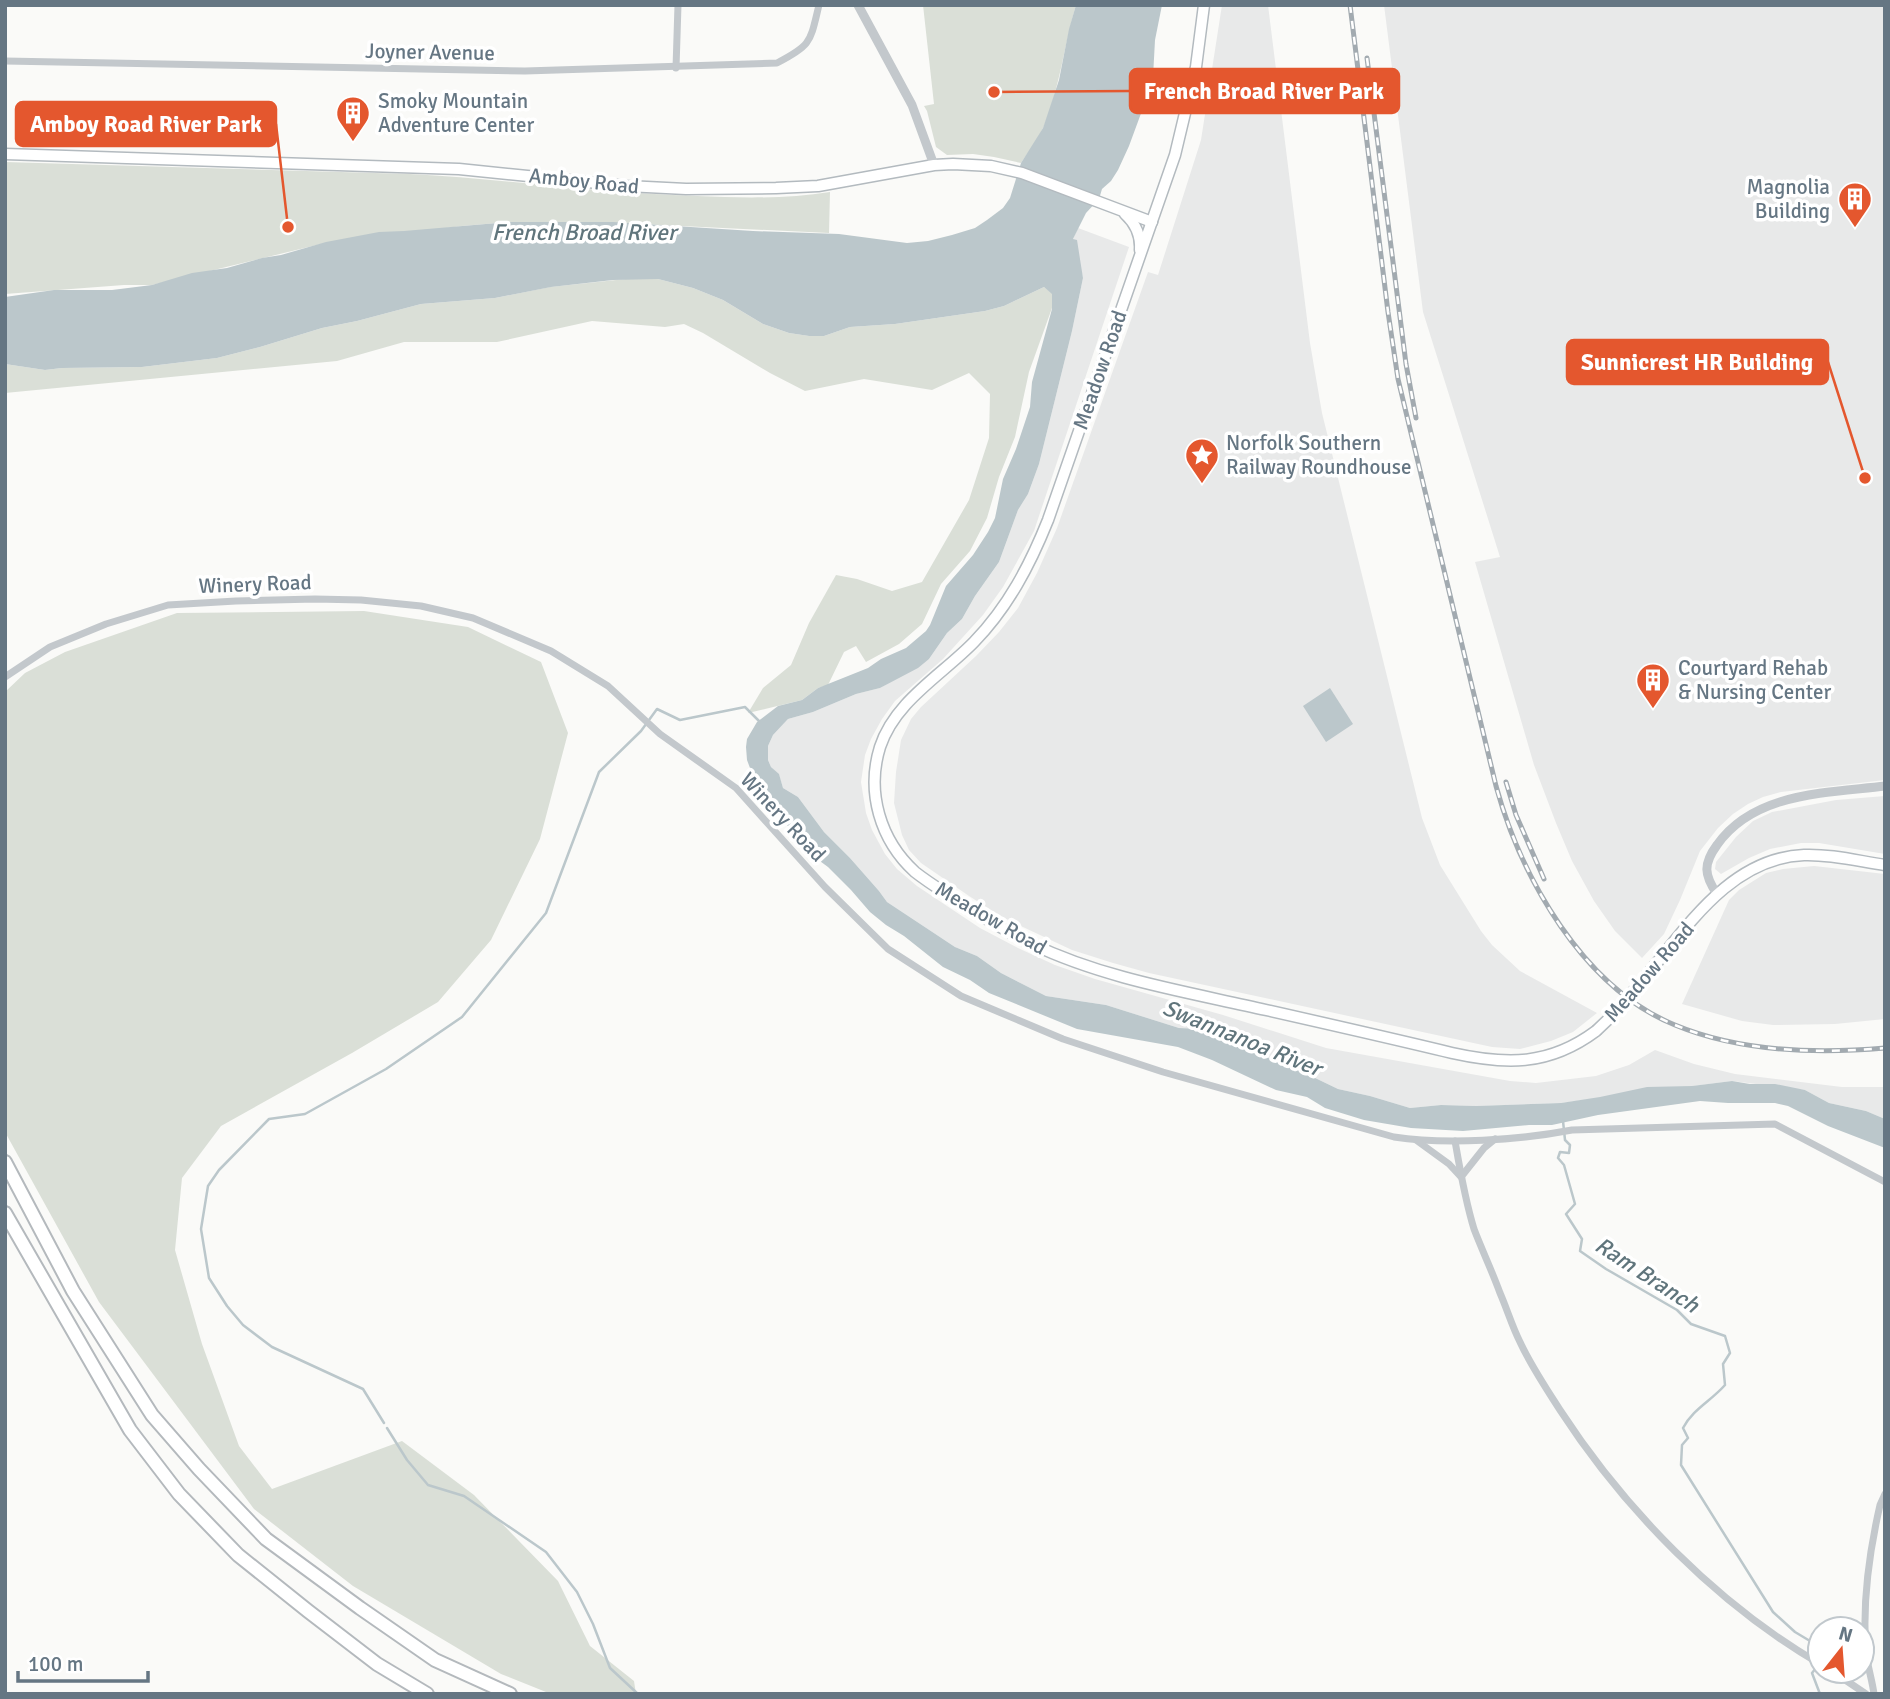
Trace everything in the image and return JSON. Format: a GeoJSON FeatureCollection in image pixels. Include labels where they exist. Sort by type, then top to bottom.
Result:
{"type":"FeatureCollection","features":[{"type":"Feature","properties":{"kind":"highway"},"geometry":{"type":"LineString","coordinates":[[5,1162],[73,1291],[152,1415],[199,1469],[266,1539],[360,1608],[435,1660],[510,1694]]}},
{"type":"Feature","properties":{"kind":"highway"},"geometry":{"type":"LineString","coordinates":[[5,1213],[130,1430],[179,1494],[238,1555],[377,1664],[427,1694]]}},
{"type":"Feature","properties":{"kind":"main road","name":"Meadow Road"},"geometry":{"type":"LineString","coordinates":[[1204,5],[1196,67],[1182,127],[1152,222],[1048,520],[1029,564],[987,628],[905,705],[884,737],[876,760],[875,795],[879,816],[891,843],[926,880],[995,924],[1047,950],[1111,973],[1496,1061],[1548,1056],[1575,1045],[1596,1031],[1617,1011],[1717,894],[1755,867],[1804,855],[1885,865]]}},
{"type":"Feature","properties":{"kind":"main road","name":"Amboy Road"},"geometry":{"type":"LineString","coordinates":[[5,154],[459,169],[627,186],[686,189],[818,186],[934,165],[964,164],[1002,167],[1022,173],[1152,222]]}},
{"type":"Feature","properties":{"kind":"main road"},"geometry":{"type":"LineString","coordinates":[[1122,212],[1132,221],[1139,234],[1140,257]]}},
{"type":"Feature","properties":{"kind":"street"},"geometry":{"type":"LineString","coordinates":[[676,68],[678,5]]}},
{"type":"Feature","properties":{"kind":"street","name":"Joyner Avenue"},"geometry":{"type":"LineString","coordinates":[[5,61],[525,71],[777,63],[798,52],[811,38],[819,5]]}},
{"type":"Feature","properties":{"kind":"street"},"geometry":{"type":"LineString","coordinates":[[859,5],[912,106],[934,165]]}},
{"type":"Feature","properties":{"kind":"street","name":"Winery Road"},"geometry":{"type":"LineString","coordinates":[[5,677],[50,647],[106,624],[168,605],[236,601],[361,600],[421,606],[473,618],[551,651],[608,686],[660,734],[736,788],[825,887],[888,949],[961,996],[1063,1039],[1163,1072],[1394,1137],[1455,1141],[1554,1134],[1572,1130],[1775,1124],[1885,1182]]}},
{"type":"Feature","properties":{"kind":"street"},"geometry":{"type":"LineString","coordinates":[[1717,894],[1707,875],[1711,853],[1728,831],[1753,812],[1785,800],[1885,786]]}},
{"type":"Feature","properties":{"kind":"street"},"geometry":{"type":"LineString","coordinates":[[1461,1177],[1484,1148],[1496,1139]]}},
{"type":"Feature","properties":{"kind":"street"},"geometry":{"type":"LineString","coordinates":[[1416,1140],[1449,1164],[1461,1177]]}},
{"type":"Feature","properties":{"kind":"street"},"geometry":{"type":"LineString","coordinates":[[1455,1141],[1474,1227],[1520,1342],[1545,1387],[1591,1455],[1646,1522],[1708,1583],[1806,1655]]}},
{"type":"Feature","properties":{"kind":"street"},"geometry":{"type":"LineString","coordinates":[[1865,1615],[1872,1540],[1885,1494]]}},
{"type":"Feature","properties":{"kind":"shaded area"},"geometry":{"type":"Polygon","coordinates":[[[923,5],[1076,5],[1049,111],[1042,131],[1021,163],[973,154],[947,155],[936,147],[924,106],[934,104],[923,5]]]}},
{"type":"Feature","properties":{"kind":"shaded area"},"geometry":{"type":"Polygon","coordinates":[[[1222,5],[1268,5],[1310,343],[1322,413],[1422,818],[1440,865],[1492,945],[1520,971],[1597,1013],[1573,1032],[1551,1041],[1520,1049],[1492,1047],[1149,973],[1072,950],[1004,918],[969,896],[921,863],[909,850],[902,835],[894,803],[901,740],[911,719],[921,707],[976,656],[1018,608],[1057,528],[1148,272],[1158,275],[1201,140],[1222,5]]]}},
{"type":"Feature","properties":{"kind":"shaded area"},"geometry":{"type":"Polygon","coordinates":[[[1384,5],[1885,5],[1885,780],[1781,792],[1763,797],[1733,814],[1700,851],[1664,934],[1642,958],[1615,931],[1594,901],[1572,861],[1534,765],[1475,562],[1500,557],[1423,312],[1384,5]]]}},
{"type":"Feature","properties":{"kind":"shaded area"},"geometry":{"type":"Polygon","coordinates":[[[5,162],[410,174],[714,197],[781,197],[830,192],[829,233],[640,224],[509,222],[321,244],[152,285],[5,294],[5,162]]]}},
{"type":"Feature","properties":{"kind":"shaded area"},"geometry":{"type":"Polygon","coordinates":[[[1078,228],[1129,247],[1034,531],[1003,587],[983,615],[943,659],[895,701],[882,719],[865,755],[861,782],[866,813],[885,854],[897,869],[917,886],[980,928],[1055,965],[1326,1048],[1510,1081],[1536,1083],[1596,1076],[1629,1065],[1655,1050],[1694,1064],[1735,1074],[1842,1087],[1885,1087],[1885,1119],[1866,1111],[1829,1103],[1805,1090],[1732,1081],[1561,1103],[1410,1108],[1338,1089],[1286,1064],[1257,1054],[1216,1032],[1179,1028],[1106,1005],[1046,996],[1001,973],[977,956],[955,947],[887,902],[824,832],[798,797],[783,788],[779,775],[768,760],[768,746],[773,735],[788,719],[880,688],[929,659],[947,633],[962,619],[999,562],[1039,464],[1072,331],[1083,278],[1073,239],[1078,228]]]}},
{"type":"Feature","properties":{"kind":"shaded area"},"geometry":{"type":"Polygon","coordinates":[[[635,278],[658,279],[693,288],[723,300],[763,324],[789,333],[809,336],[824,336],[850,327],[895,324],[985,311],[1004,306],[1044,287],[1053,294],[1052,308],[1029,372],[1015,437],[987,518],[970,551],[941,584],[922,624],[899,644],[866,662],[856,646],[844,652],[828,685],[818,688],[802,700],[748,713],[763,688],[791,665],[809,623],[836,575],[892,591],[922,582],[969,500],[989,438],[990,394],[969,373],[932,390],[864,379],[805,391],[684,324],[665,327],[592,321],[497,342],[404,342],[337,361],[5,393],[5,364],[45,370],[142,367],[217,358],[322,328],[421,304],[495,298],[550,287],[635,278]]]}},
{"type":"Feature","properties":{"kind":"shaded area"},"geometry":{"type":"Polygon","coordinates":[[[364,611],[468,627],[541,662],[568,733],[540,839],[491,940],[438,1002],[221,1126],[182,1178],[175,1250],[202,1344],[239,1446],[272,1489],[402,1441],[474,1495],[558,1581],[590,1646],[634,1681],[636,1694],[551,1694],[501,1674],[353,1586],[254,1509],[99,1302],[5,1132],[5,692],[25,673],[65,652],[177,613],[364,611]]]}},
{"type":"Feature","properties":{"kind":"shaded area"},"geometry":{"type":"Polygon","coordinates":[[[1885,796],[1885,854],[1819,843],[1801,843],[1770,849],[1721,874],[1715,869],[1716,862],[1736,837],[1753,821],[1772,812],[1836,800],[1885,796]]]}},
{"type":"Feature","properties":{"kind":"shaded area"},"geometry":{"type":"Polygon","coordinates":[[[1814,866],[1885,874],[1885,1019],[1835,1024],[1773,1025],[1742,1021],[1682,1004],[1729,900],[1739,890],[1766,873],[1814,866]]]}},
{"type":"Feature","properties":{"kind":"water","name":"French Broad River"},"geometry":{"type":"Polygon","coordinates":[[[1076,5],[1162,5],[1155,40],[1153,77],[1129,146],[1118,170],[1086,213],[1073,239],[1077,240],[1083,278],[1039,464],[1028,494],[1018,510],[999,562],[962,619],[947,633],[929,659],[918,668],[880,688],[788,719],[773,735],[768,746],[768,760],[779,774],[783,788],[798,797],[824,832],[887,902],[955,947],[977,956],[1001,973],[1046,996],[1106,1005],[1179,1028],[1216,1032],[1257,1054],[1286,1064],[1338,1089],[1410,1108],[1561,1103],[1647,1087],[1692,1086],[1732,1081],[1775,1084],[1805,1090],[1829,1103],[1866,1111],[1885,1119],[1885,1148],[1828,1126],[1788,1106],[1775,1103],[1700,1101],[1598,1115],[1552,1125],[1463,1131],[1411,1128],[1364,1120],[1325,1108],[1307,1097],[1276,1090],[1178,1047],[1077,1029],[989,993],[943,967],[886,925],[870,912],[828,867],[813,856],[756,784],[747,760],[747,739],[757,722],[778,706],[802,700],[818,688],[868,668],[906,648],[930,625],[946,586],[973,555],[995,518],[1003,479],[1030,407],[1032,382],[1052,309],[1052,294],[1044,287],[1004,306],[985,311],[895,324],[850,327],[824,336],[809,336],[789,333],[763,324],[723,300],[693,288],[658,279],[613,280],[551,287],[495,298],[421,304],[322,328],[217,358],[142,367],[45,370],[5,364],[5,297],[54,290],[112,290],[152,285],[192,273],[227,268],[326,242],[379,232],[509,222],[613,222],[839,234],[907,243],[928,241],[975,228],[1003,208],[1010,198],[1021,163],[1043,128],[1059,80],[1076,5]]]}},
{"type":"Feature","properties":{"kind":"water"},"geometry":{"type":"Polygon","coordinates":[[[1330,688],[1353,724],[1326,742],[1303,706],[1330,688]]]}},
{"type":"Feature","properties":{"kind":"waterway"},"geometry":{"type":"LineString","coordinates":[[384,1423],[363,1389],[272,1347],[243,1325],[227,1306],[209,1278],[201,1229],[208,1186],[219,1170],[269,1119],[305,1114],[386,1069],[462,1017],[546,913],[599,772],[641,731],[657,709],[680,720],[745,707],[759,721]]}},
{"type":"Feature","properties":{"kind":"waterway","name":"Ram Branch"},"geometry":{"type":"LineString","coordinates":[[1563,1121],[1565,1140],[1570,1145],[1569,1153],[1560,1152],[1558,1158],[1564,1165],[1575,1204],[1566,1214],[1582,1239],[1580,1251],[1677,1310],[1691,1324],[1725,1336],[1730,1353],[1723,1364],[1725,1385],[1683,1428],[1688,1438],[1682,1445],[1681,1465],[1773,1612],[1806,1639]]}},
{"type":"Feature","properties":{"kind":"waterway"},"geometry":{"type":"LineString","coordinates":[[387,1428],[407,1460],[428,1485],[464,1496],[546,1552],[577,1592],[610,1668],[638,1694]]}},
{"type":"Feature","properties":{"kind":"waterway","name":"Ram Branch"},"geometry":{"type":"LineString","coordinates":[[1817,1685],[1820,1694]]}},
{"type":"Feature","properties":{"kind":"railway"},"geometry":{"type":"LineString","coordinates":[[1350,5],[1398,379],[1496,786],[1507,821],[1539,892],[1560,926],[1612,985],[1642,1008],[1675,1025],[1726,1041],[1778,1049],[1832,1051],[1885,1048]]}},
{"type":"Feature","properties":{"kind":"railway"},"geometry":{"type":"LineString","coordinates":[[1367,58],[1406,364],[1416,418]]}},
{"type":"Feature","properties":{"kind":"railway"},"geometry":{"type":"LineString","coordinates":[[1506,782],[1516,815],[1544,879]]}},
{"type":"Feature","properties":{"kind":"place","name":"French Broad River Park"},"geometry":{"type":"Point","coordinates":[994,92]}},
{"type":"Feature","properties":{"kind":"place","name":"Smoky Mountain Adventure Center"},"geometry":{"type":"Point","coordinates":[353,143]}},
{"type":"Feature","properties":{"kind":"place","name":"Amboy Road River Park"},"geometry":{"type":"Point","coordinates":[288,227]}},
{"type":"Feature","properties":{"kind":"place","name":"Magnolia Building"},"geometry":{"type":"Point","coordinates":[1855,229]}},
{"type":"Feature","properties":{"kind":"place","name":"Sunnicrest HR Building"},"geometry":{"type":"Point","coordinates":[1865,478]}},
{"type":"Feature","properties":{"kind":"place","name":"Norfolk Southern Railway Roundhouse"},"geometry":{"type":"Point","coordinates":[1202,485]}},
{"type":"Feature","properties":{"kind":"place","name":"Courtyard Rehab & Nursing Center"},"geometry":{"type":"Point","coordinates":[1653,710]}},
{"type":"Feature","properties":{"kind":"water label","name":"Swannanoa River"},"geometry":{"type":"Point","coordinates":[1242,1038]}}]}
